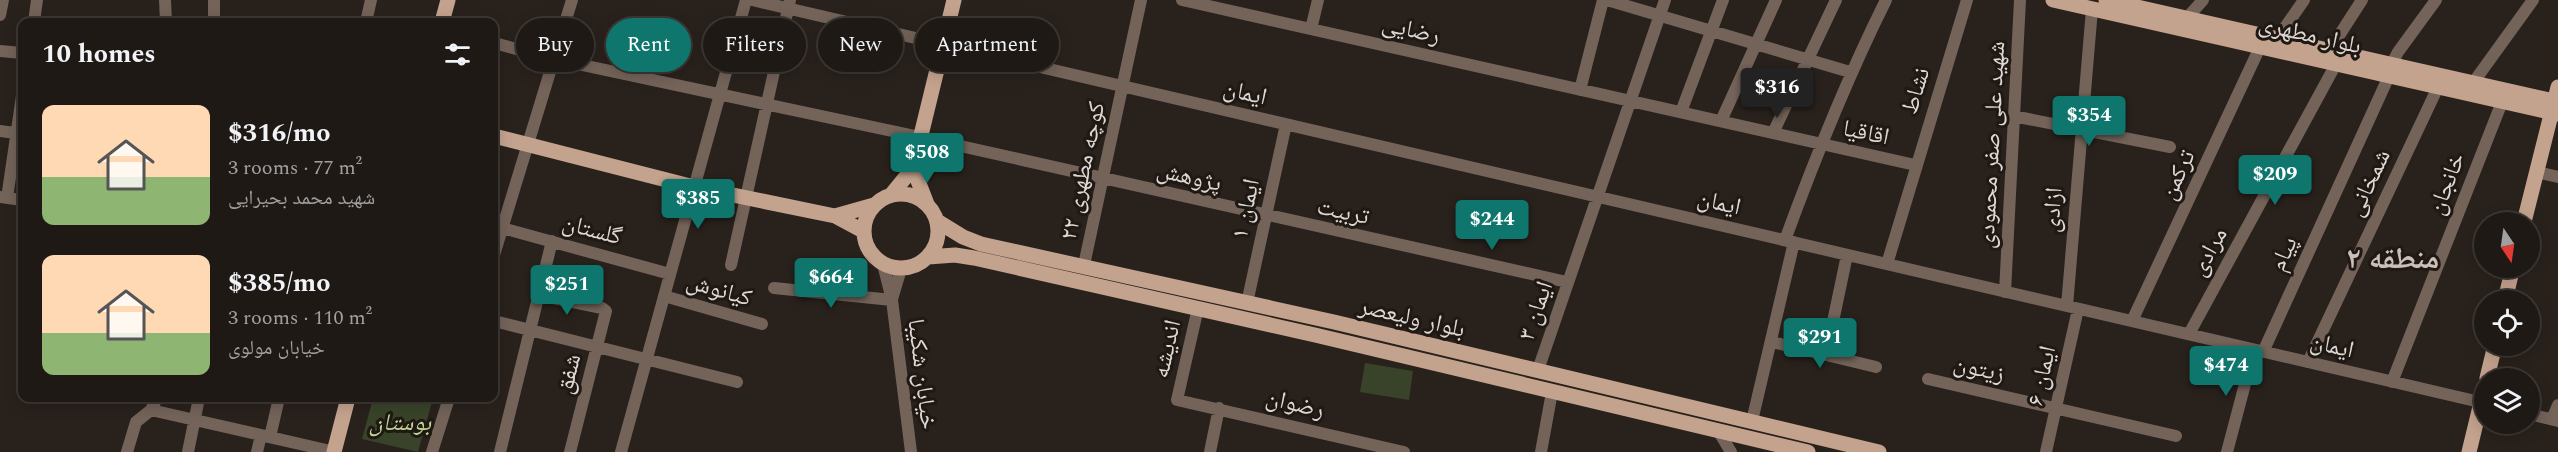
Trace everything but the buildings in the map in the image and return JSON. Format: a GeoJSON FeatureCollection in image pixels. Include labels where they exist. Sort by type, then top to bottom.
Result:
{"type":"FeatureCollection","features":[{"type":"Feature","properties":{"kind":"main road"},"geometry":{"type":"LineString","coordinates":[[443,18],[448,0]]}},
{"type":"Feature","properties":{"kind":"main road"},"geometry":{"type":"LineString","coordinates":[[950,18],[954,0]]}},
{"type":"Feature","properties":{"kind":"main road","name":"بلوار مطهری"},"geometry":{"type":"LineString","coordinates":[[2053,0],[2260,47],[2332,57],[2390,70],[2473,83],[2556,103]]}},
{"type":"Feature","properties":{"kind":"main road","name":"بلوار مطهری"},"geometry":{"type":"LineString","coordinates":[[2106,0],[2147,5],[2187,18],[2277,39],[2332,57]]}},
{"type":"Feature","properties":{"kind":"main road","name":"بلوار مطهری"},"geometry":{"type":"LineString","coordinates":[[2390,70],[2438,87],[2502,102],[2556,103]]}},
{"type":"Feature","properties":{"kind":"main road"},"geometry":{"type":"LineString","coordinates":[[835,216],[874,205],[891,195],[913,168],[937,72]]}},
{"type":"Feature","properties":{"kind":"main road"},"geometry":{"type":"LineString","coordinates":[[2527,212],[2556,103]]}},
{"type":"Feature","properties":{"kind":"main road"},"geometry":{"type":"LineString","coordinates":[[498,137],[694,187],[835,216],[863,231]]}},
{"type":"Feature","properties":{"kind":"main road"},"geometry":{"type":"LineString","coordinates":[[874,205],[864,222],[863,231],[869,250],[883,264],[901,268],[911,267],[928,257],[938,240],[937,221],[927,204],[913,168]]}},
{"type":"Feature","properties":{"kind":"main road"},"geometry":{"type":"LineString","coordinates":[[891,195],[910,195],[927,204]]}},
{"type":"Feature","properties":{"kind":"main road","name":"بلوار ولیعصر"},"geometry":{"type":"LineString","coordinates":[[937,221],[963,237],[981,244],[1084,265],[1538,370],[1879,452]]}},
{"type":"Feature","properties":{"kind":"main road","name":"بلوار ولیعصر"},"geometry":{"type":"LineString","coordinates":[[928,257],[955,255],[974,258],[1198,308],[1552,392],[1719,432],[1776,449],[1808,452]]}},
{"type":"Feature","properties":{"kind":"main road"},"geometry":{"type":"LineString","coordinates":[[1538,370],[1552,392]]}},
{"type":"Feature","properties":{"kind":"main road"},"geometry":{"type":"LineString","coordinates":[[334,452],[347,402]]}},
{"type":"Feature","properties":{"kind":"main road"},"geometry":{"type":"LineString","coordinates":[[2469,452],[2474,433]]}},
{"type":"Feature","properties":{"kind":"street"},"geometry":{"type":"LineString","coordinates":[[0,15],[3,0]]}},
{"type":"Feature","properties":{"kind":"street"},"geometry":{"type":"LineString","coordinates":[[35,18],[37,0]]}},
{"type":"Feature","properties":{"kind":"street"},"geometry":{"type":"LineString","coordinates":[[165,0],[166,18]]}},
{"type":"Feature","properties":{"kind":"street"},"geometry":{"type":"LineString","coordinates":[[214,0],[214,18]]}},
{"type":"Feature","properties":{"kind":"street"},"geometry":{"type":"LineString","coordinates":[[367,18],[370,0]]}},
{"type":"Feature","properties":{"kind":"street"},"geometry":{"type":"LineString","coordinates":[[567,18],[572,0]]}},
{"type":"Feature","properties":{"kind":"street"},"geometry":{"type":"LineString","coordinates":[[621,452],[746,0]]}},
{"type":"Feature","properties":{"kind":"street","name":"ایمان"},"geometry":{"type":"LineString","coordinates":[[752,0],[789,4],[915,37]]}},
{"type":"Feature","properties":{"kind":"street","name":"کوچه مطهری ۲۲"},"geometry":{"type":"LineString","coordinates":[[1084,265],[1141,0]]}},
{"type":"Feature","properties":{"kind":"street","name":"رضایی"},"geometry":{"type":"LineString","coordinates":[[1182,0],[1632,101]]}},
{"type":"Feature","properties":{"kind":"street"},"geometry":{"type":"LineString","coordinates":[[1311,29],[1318,0]]}},
{"type":"Feature","properties":{"kind":"street"},"geometry":{"type":"LineString","coordinates":[[1580,90],[1605,0],[1851,72]]}},
{"type":"Feature","properties":{"kind":"street","name":"ایمان ۳"},"geometry":{"type":"LineString","coordinates":[[1538,370],[1665,0]]}},
{"type":"Feature","properties":{"kind":"street"},"geometry":{"type":"LineString","coordinates":[[1681,112],[1723,0]]}},
{"type":"Feature","properties":{"kind":"street"},"geometry":{"type":"LineString","coordinates":[[1721,121],[1776,0]]}},
{"type":"Feature","properties":{"kind":"street"},"geometry":{"type":"LineString","coordinates":[[1773,133],[1836,0]]}},
{"type":"Feature","properties":{"kind":"street"},"geometry":{"type":"LineString","coordinates":[[1752,421],[1772,342],[1789,241],[1820,144],[1851,72],[1887,0]]}},
{"type":"Feature","properties":{"kind":"street","name":"نشاط"},"geometry":{"type":"LineString","coordinates":[[1887,264],[1967,0]]}},
{"type":"Feature","properties":{"kind":"street","name":"شهید علی صفر محمودی"},"geometry":{"type":"LineString","coordinates":[[2006,292],[2020,0]]}},
{"type":"Feature","properties":{"kind":"street"},"geometry":{"type":"LineString","coordinates":[[2187,18],[2203,0]]}},
{"type":"Feature","properties":{"kind":"street"},"geometry":{"type":"LineString","coordinates":[[2277,39],[2304,0]]}},
{"type":"Feature","properties":{"kind":"street","name":"مرادی"},"geometry":{"type":"LineString","coordinates":[[2189,334],[2362,0]]}},
{"type":"Feature","properties":{"kind":"street","name":"پیام"},"geometry":{"type":"LineString","coordinates":[[2227,452],[2259,351],[2398,52],[2436,0]]}},
{"type":"Feature","properties":{"kind":"street"},"geometry":{"type":"LineString","coordinates":[[2473,83],[2532,0]]}},
{"type":"Feature","properties":{"kind":"street"},"geometry":{"type":"LineString","coordinates":[[731,265],[789,4]]}},
{"type":"Feature","properties":{"kind":"street","name":"ازادی"},"geometry":{"type":"LineString","coordinates":[[2072,307],[2080,130],[2092,9]]}},
{"type":"Feature","properties":{"kind":"street","name":"پژوهش"},"geometry":{"type":"LineString","coordinates":[[498,44],[516,49]]}},
{"type":"Feature","properties":{"kind":"street","name":"ترکمن"},"geometry":{"type":"LineString","coordinates":[[2132,321],[2260,47]]}},
{"type":"Feature","properties":{"kind":"street"},"geometry":{"type":"LineString","coordinates":[[0,51],[18,53]]}},
{"type":"Feature","properties":{"kind":"street","name":"پژوهش"},"geometry":{"type":"LineString","coordinates":[[594,68],[920,137],[1266,216]]}},
{"type":"Feature","properties":{"kind":"street","name":"ایمان"},"geometry":{"type":"LineString","coordinates":[[1059,71],[2392,382],[2474,397]]}},
{"type":"Feature","properties":{"kind":"street"},"geometry":{"type":"LineString","coordinates":[[498,233],[550,72]]}},
{"type":"Feature","properties":{"kind":"street","name":"شمخانی"},"geometry":{"type":"LineString","coordinates":[[2308,362],[2438,87]]}},
{"type":"Feature","properties":{"kind":"street","name":"اقاقیا"},"geometry":{"type":"LineString","coordinates":[[1632,101],[1916,165]]}},
{"type":"Feature","properties":{"kind":"street","name":"خانجان"},"geometry":{"type":"LineString","coordinates":[[2392,382],[2502,102]]}},
{"type":"Feature","properties":{"kind":"street"},"geometry":{"type":"LineString","coordinates":[[2013,116],[2170,147]]}},
{"type":"Feature","properties":{"kind":"street","name":"ایمان ۱"},"geometry":{"type":"LineString","coordinates":[[1247,303],[1286,124]]}},
{"type":"Feature","properties":{"kind":"street"},"geometry":{"type":"LineString","coordinates":[[0,131],[18,134]]}},
{"type":"Feature","properties":{"kind":"street"},"geometry":{"type":"LineString","coordinates":[[18,141],[3,197],[18,199]]}},
{"type":"Feature","properties":{"kind":"street"},"geometry":{"type":"LineString","coordinates":[[2537,172],[2558,177]]}},
{"type":"Feature","properties":{"kind":"street","name":"تربیت"},"geometry":{"type":"LineString","coordinates":[[1266,216],[1567,282]]}},
{"type":"Feature","properties":{"kind":"street","name":"گلستان"},"geometry":{"type":"LineString","coordinates":[[498,233],[552,241],[670,274]]}},
{"type":"Feature","properties":{"kind":"street"},"geometry":{"type":"LineString","coordinates":[[500,452],[552,241]]}},
{"type":"Feature","properties":{"kind":"street"},"geometry":{"type":"LineString","coordinates":[[1826,355],[1846,255]]}},
{"type":"Feature","properties":{"kind":"street","name":"خیابان شکیبا"},"geometry":{"type":"LineString","coordinates":[[883,264],[892,300],[911,452]]}},
{"type":"Feature","properties":{"kind":"street"},"geometry":{"type":"LineString","coordinates":[[774,288],[892,300],[901,268]]}},
{"type":"Feature","properties":{"kind":"street","name":"شفق"},"geometry":{"type":"LineString","coordinates":[[538,295],[602,308],[606,311],[570,452]]}},
{"type":"Feature","properties":{"kind":"street","name":"کیانوش"},"geometry":{"type":"LineString","coordinates":[[664,296],[762,324]]}},
{"type":"Feature","properties":{"kind":"street","name":"ایمان ۶"},"geometry":{"type":"LineString","coordinates":[[2046,452],[2056,408],[2072,307]]}},
{"type":"Feature","properties":{"kind":"street","name":"اندیشه"},"geometry":{"type":"LineString","coordinates":[[1176,400],[1198,308]]}},
{"type":"Feature","properties":{"kind":"street"},"geometry":{"type":"LineString","coordinates":[[498,322],[737,382]]}},
{"type":"Feature","properties":{"kind":"street"},"geometry":{"type":"LineString","coordinates":[[1772,342],[1876,367]]}},
{"type":"Feature","properties":{"kind":"street","name":"زیتون"},"geometry":{"type":"LineString","coordinates":[[1928,379],[2176,436]]}},
{"type":"Feature","properties":{"kind":"street"},"geometry":{"type":"LineString","coordinates":[[1541,452],[1552,392]]}},
{"type":"Feature","properties":{"kind":"street","name":"رضوان"},"geometry":{"type":"LineString","coordinates":[[1176,400],[1220,408],[1404,452]]}},
{"type":"Feature","properties":{"kind":"street"},"geometry":{"type":"LineString","coordinates":[[127,452],[136,422],[152,410],[155,402]]}},
{"type":"Feature","properties":{"kind":"street"},"geometry":{"type":"LineString","coordinates":[[188,452],[198,402]]}},
{"type":"Feature","properties":{"kind":"street"},"geometry":{"type":"LineString","coordinates":[[256,452],[265,436],[278,402]]}},
{"type":"Feature","properties":{"kind":"street"},"geometry":{"type":"LineString","coordinates":[[432,452],[448,402]]}},
{"type":"Feature","properties":{"kind":"street"},"geometry":{"type":"LineString","coordinates":[[2540,417],[2555,420],[2558,405]]}},
{"type":"Feature","properties":{"kind":"street"},"geometry":{"type":"LineString","coordinates":[[1210,452],[1220,408]]}},
{"type":"Feature","properties":{"kind":"street"},"geometry":{"type":"LineString","coordinates":[[152,410],[334,452]]}},
{"type":"Feature","properties":{"kind":"street"},"geometry":{"type":"LineString","coordinates":[[1719,432],[1731,452]]}},
{"type":"Feature","properties":{"kind":"green space"},"geometry":{"type":"Polygon","coordinates":[[[1365,363],[1413,371],[1409,400],[1360,392],[1365,363]]]}},
{"type":"Feature","properties":{"kind":"green space","name":"بوستان"},"geometry":{"type":"Polygon","coordinates":[[[372,402],[432,402],[418,452],[362,439],[372,402]]]}},
{"type":"Feature","properties":{"kind":"district","name":"منطقه ۲"},"geometry":{"type":"Point","coordinates":[2393,259]}}]}
